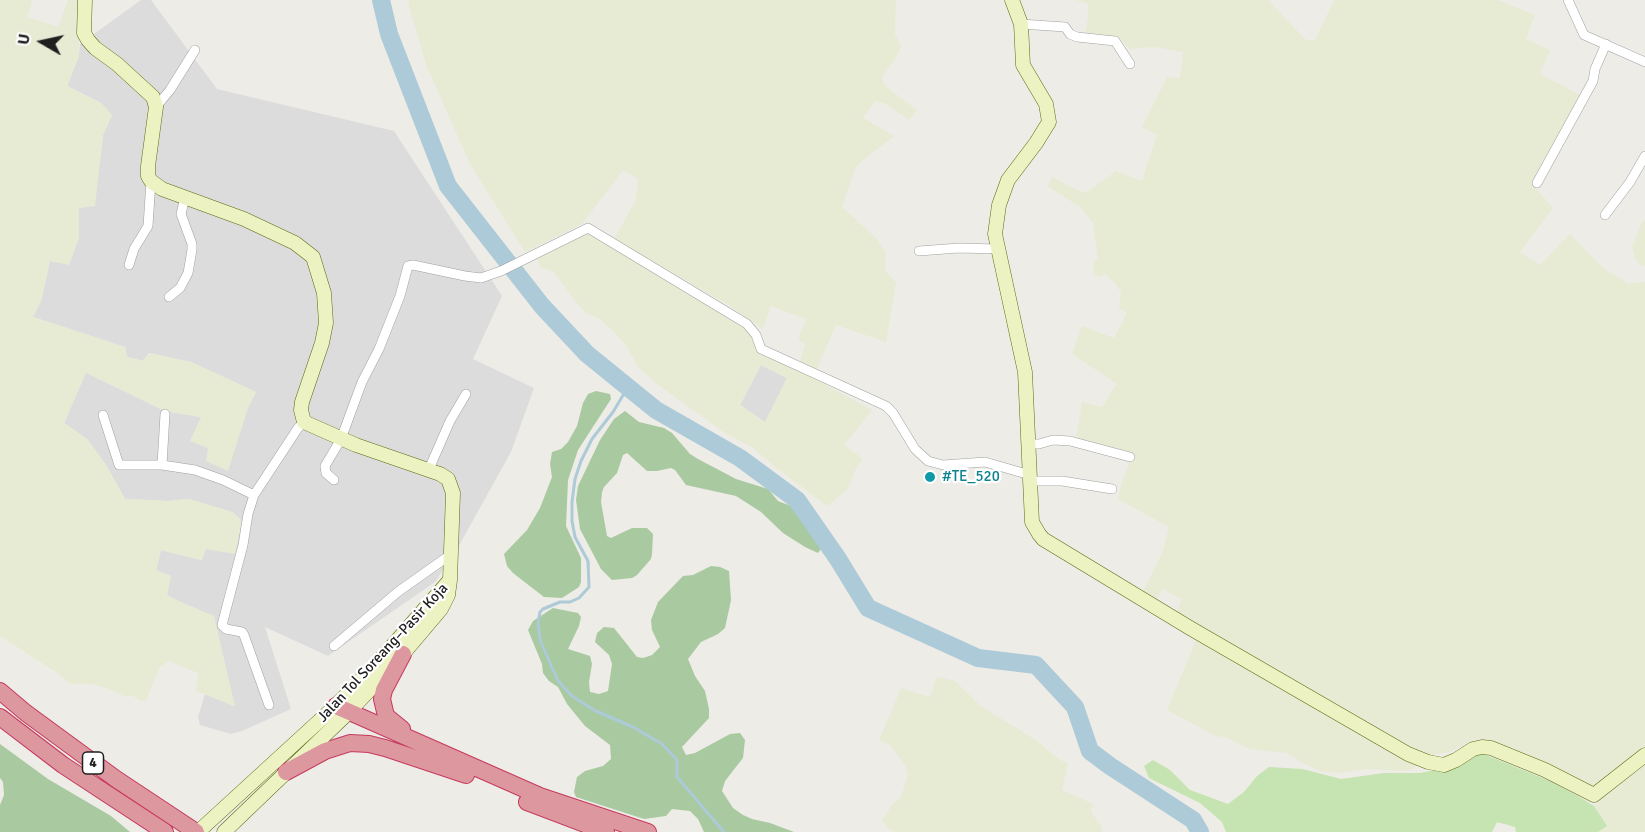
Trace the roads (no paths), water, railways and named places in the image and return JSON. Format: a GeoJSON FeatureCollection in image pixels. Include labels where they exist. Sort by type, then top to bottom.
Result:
{"type":"FeatureCollection","features":[{"type":"Feature","properties":{"kind":"highway"},"geometry":{"type":"LineString","coordinates":[[403,654],[384,690],[383,708],[386,717],[393,724],[438,752]]}},
{"type":"Feature","properties":{"kind":"highway","name":"4"},"geometry":{"type":"LineString","coordinates":[[0,691],[73,748],[195,831]]}},
{"type":"Feature","properties":{"kind":"highway"},"geometry":{"type":"LineString","coordinates":[[339,712],[540,796],[648,832]]}},
{"type":"Feature","properties":{"kind":"highway"},"geometry":{"type":"LineString","coordinates":[[339,712],[466,775],[535,806],[606,832]]}},
{"type":"Feature","properties":{"kind":"highway","name":"4"},"geometry":{"type":"LineString","coordinates":[[0,717],[63,765],[165,832]]}},
{"type":"Feature","properties":{"kind":"highway"},"geometry":{"type":"LineString","coordinates":[[0,726],[20,734]]}},
{"type":"Feature","properties":{"kind":"highway"},"geometry":{"type":"LineString","coordinates":[[286,772],[325,751],[350,743],[385,748],[466,775]]}},
{"type":"Feature","properties":{"kind":"street"},"geometry":{"type":"LineString","coordinates":[[85,0],[84,33],[88,40],[153,97],[156,107],[148,166],[148,176],[151,181],[162,189],[244,219],[295,243],[313,257],[324,293],[326,323],[322,343],[302,402],[304,422]]}},
{"type":"Feature","properties":{"kind":"street"},"geometry":{"type":"LineString","coordinates":[[1012,0],[1021,24],[1022,62],[1046,104],[1049,122],[1040,138],[1008,180],[999,204],[995,234],[1025,372],[1032,522],[1043,539],[1190,628],[1408,754],[1428,762],[1444,765],[1473,749],[1491,747],[1545,770],[1593,795],[1600,792],[1645,755]]}},
{"type":"Feature","properties":{"kind":"street"},"geometry":{"type":"LineString","coordinates":[[1568,0],[1584,35],[1645,62]]}},
{"type":"Feature","properties":{"kind":"street"},"geometry":{"type":"LineString","coordinates":[[1021,24],[1065,27],[1070,34],[1077,37],[1115,41],[1127,60]]}},
{"type":"Feature","properties":{"kind":"street"},"geometry":{"type":"LineString","coordinates":[[1537,183],[1593,81],[1595,69],[1606,44]]}},
{"type":"Feature","properties":{"kind":"street"},"geometry":{"type":"LineString","coordinates":[[156,107],[170,90],[195,50]]}},
{"type":"Feature","properties":{"kind":"street"},"geometry":{"type":"LineString","coordinates":[[1605,215],[1630,182],[1645,156]]}},
{"type":"Feature","properties":{"kind":"street"},"geometry":{"type":"LineString","coordinates":[[129,265],[134,249],[148,226],[151,181]]}},
{"type":"Feature","properties":{"kind":"street"},"geometry":{"type":"LineString","coordinates":[[169,297],[180,288],[188,273],[192,244],[181,214],[185,197]]}},
{"type":"Feature","properties":{"kind":"street"},"geometry":{"type":"LineString","coordinates":[[334,480],[326,473],[325,465],[341,439],[357,394],[379,349],[400,296],[408,266],[481,278],[501,271],[584,228],[592,228],[641,261],[747,324],[756,335],[761,350],[886,406],[893,413],[915,449],[928,461],[943,465],[985,462],[1030,478],[1112,489]]}},
{"type":"Feature","properties":{"kind":"street"},"geometry":{"type":"LineString","coordinates":[[919,251],[959,248],[997,249]]}},
{"type":"Feature","properties":{"kind":"street"},"geometry":{"type":"LineString","coordinates":[[429,469],[450,421],[466,394]]}},
{"type":"Feature","properties":{"kind":"street"},"geometry":{"type":"LineString","coordinates":[[162,465],[165,414]]}},
{"type":"Feature","properties":{"kind":"street"},"geometry":{"type":"LineString","coordinates":[[103,415],[119,465],[162,465],[195,470],[254,495]]}},
{"type":"Feature","properties":{"kind":"street"},"geometry":{"type":"LineString","coordinates":[[304,422],[341,439],[429,469],[448,479],[451,486],[452,514],[450,580]]}},
{"type":"Feature","properties":{"kind":"street"},"geometry":{"type":"LineString","coordinates":[[269,705],[244,635],[242,632],[226,629],[222,625],[254,495],[304,422]]}},
{"type":"Feature","properties":{"kind":"street"},"geometry":{"type":"LineString","coordinates":[[1027,444],[1039,444],[1053,440],[1070,441],[1130,457]]}},
{"type":"Feature","properties":{"kind":"street"},"geometry":{"type":"LineString","coordinates":[[334,646],[399,591],[450,555]]}},
{"type":"Feature","properties":{"kind":"street","name":"Jalan Tol Soreang–Pasir Koja"},"geometry":{"type":"LineString","coordinates":[[195,831],[339,712],[403,654],[441,609],[448,595],[450,580]]}},
{"type":"Feature","properties":{"kind":"street","name":"Jalan Tol Soreang–Pasir Koja"},"geometry":{"type":"LineString","coordinates":[[224,832],[286,772],[450,580]]}},
{"type":"Feature","properties":{"kind":"waterway"},"geometry":{"type":"LineString","coordinates":[[381,0],[389,34],[448,186],[542,306],[587,354],[656,410],[740,458],[797,500],[838,559],[868,608],[978,658],[1036,665],[1075,707],[1090,751],[1193,820],[1200,832]]}},
{"type":"Feature","properties":{"kind":"waterway"},"geometry":{"type":"LineString","coordinates":[[628,387],[613,412],[592,439],[575,479],[572,521],[575,537],[588,561],[589,587],[579,598],[570,602],[560,602],[540,612],[538,622],[540,640],[558,681],[573,697],[662,744],[677,760],[677,777],[724,832]]}},
{"type":"Feature","properties":{"kind":"place","name":"#TE_520"},"geometry":{"type":"Point","coordinates":[930,477]}}]}
